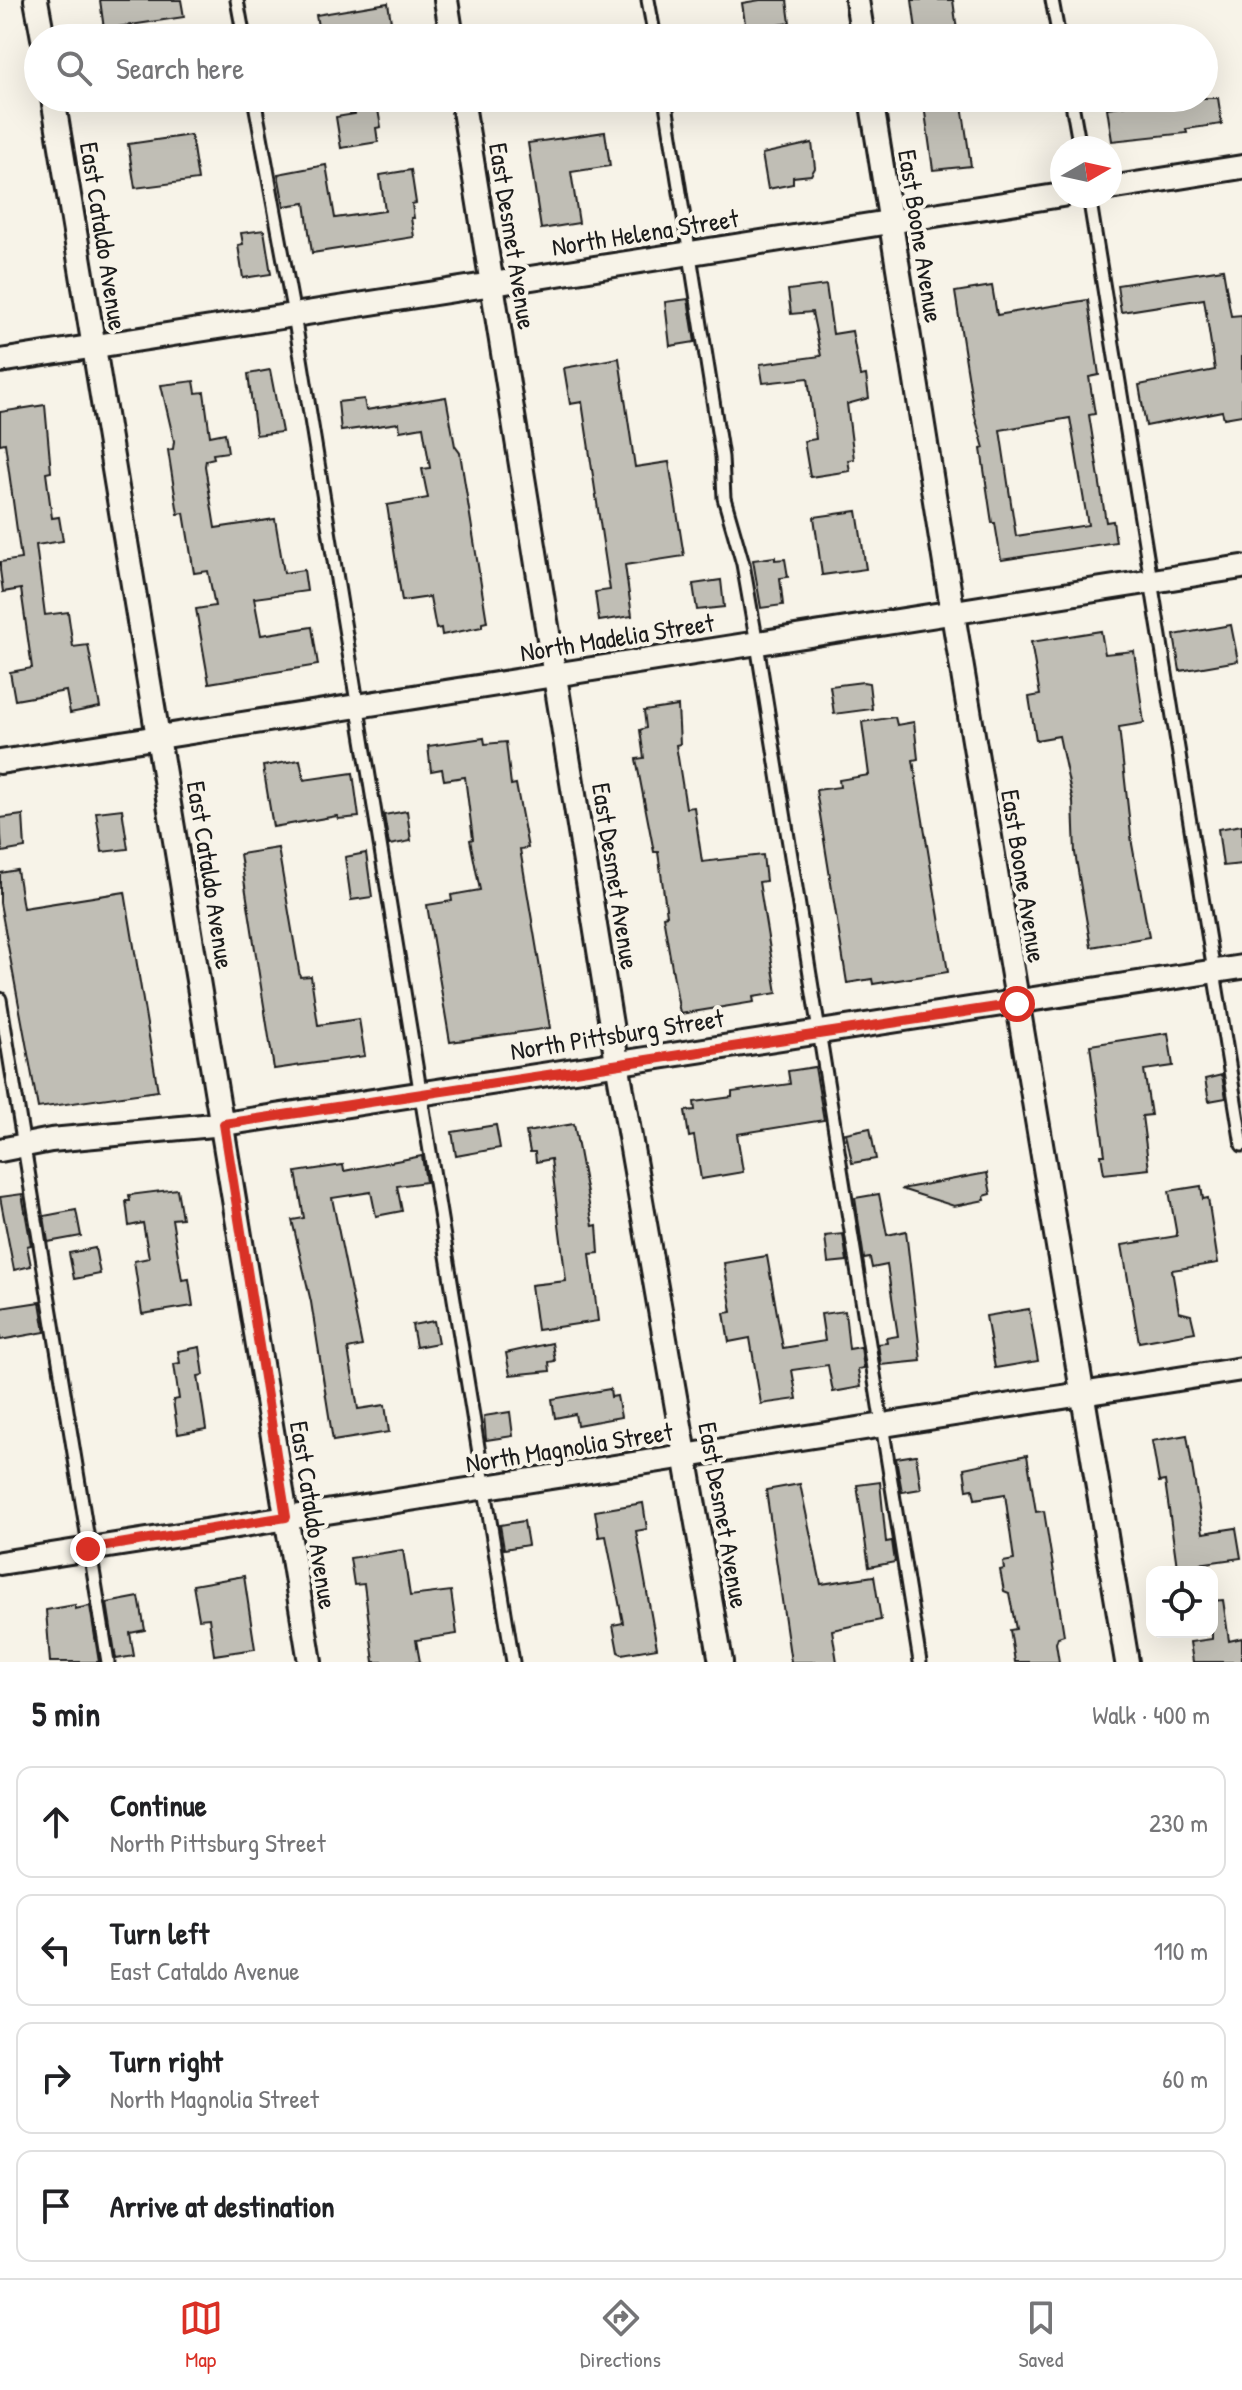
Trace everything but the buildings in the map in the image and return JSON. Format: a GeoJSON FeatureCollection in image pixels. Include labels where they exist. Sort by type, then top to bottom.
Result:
{"type":"FeatureCollection","features":[{"type":"Feature","properties":{"kind":"street"},"geometry":{"type":"LineString","coordinates":[[36,0],[40,24]]}},
{"type":"Feature","properties":{"kind":"street"},"geometry":{"type":"LineString","coordinates":[[446,0],[450,24]]}},
{"type":"Feature","properties":{"kind":"street"},"geometry":{"type":"LineString","coordinates":[[857,0],[861,24]]}},
{"type":"Feature","properties":{"kind":"street","name":"East Cataldo Avenue"},"geometry":{"type":"LineString","coordinates":[[55,112],[310,1662]]}},
{"type":"Feature","properties":{"kind":"street","name":"East Desmet Avenue"},"geometry":{"type":"LineString","coordinates":[[464,112],[617,1062],[721,1662]]}},
{"type":"Feature","properties":{"kind":"street","name":"East Boone Avenue"},"geometry":{"type":"LineString","coordinates":[[873,112],[1127,1662]]}},
{"type":"Feature","properties":{"kind":"street"},"geometry":{"type":"LineString","coordinates":[[1122,186],[1242,167]]}},
{"type":"Feature","properties":{"kind":"street","name":"North Helena Street"},"geometry":{"type":"LineString","coordinates":[[0,361],[1050,197]]}},
{"type":"Feature","properties":{"kind":"street","name":"North Madelia Street"},"geometry":{"type":"LineString","coordinates":[[0,762],[1242,567]]}},
{"type":"Feature","properties":{"kind":"street","name":"North Pittsburg Street"},"geometry":{"type":"LineString","coordinates":[[0,1150],[224,1124],[1242,967]]}},
{"type":"Feature","properties":{"kind":"street","name":"North Magnolia Street"},"geometry":{"type":"LineString","coordinates":[[0,1563],[882,1428],[1242,1369]]}},
{"type":"Feature","properties":{"kind":"lane"},"geometry":{"type":"LineString","coordinates":[[237,0],[241,24]]}},
{"type":"Feature","properties":{"kind":"lane"},"geometry":{"type":"LineString","coordinates":[[648,0],[652,24]]}},
{"type":"Feature","properties":{"kind":"lane"},"geometry":{"type":"LineString","coordinates":[[1052,0],[1056,24]]}},
{"type":"Feature","properties":{"kind":"lane"},"geometry":{"type":"LineString","coordinates":[[257,112],[294,315],[513,1662]]}},
{"type":"Feature","properties":{"kind":"lane"},"geometry":{"type":"LineString","coordinates":[[667,112],[722,457],[724,498],[743,564],[757,644],[920,1662]]}},
{"type":"Feature","properties":{"kind":"lane"},"geometry":{"type":"LineString","coordinates":[[1074,112],[1078,136]]}},
{"type":"Feature","properties":{"kind":"lane"},"geometry":{"type":"LineString","coordinates":[[1091,208],[1139,489],[1150,582],[1242,1145]]}},
{"type":"Feature","properties":{"kind":"lane"},"geometry":{"type":"LineString","coordinates":[[0,999],[108,1662]]}},
{"type":"Feature","properties":{"kind":"route"},"geometry":{"type":"LineString","coordinates":[[88,1549],[286,1517],[224,1124],[819,1031],[1017,1004]]}}]}
